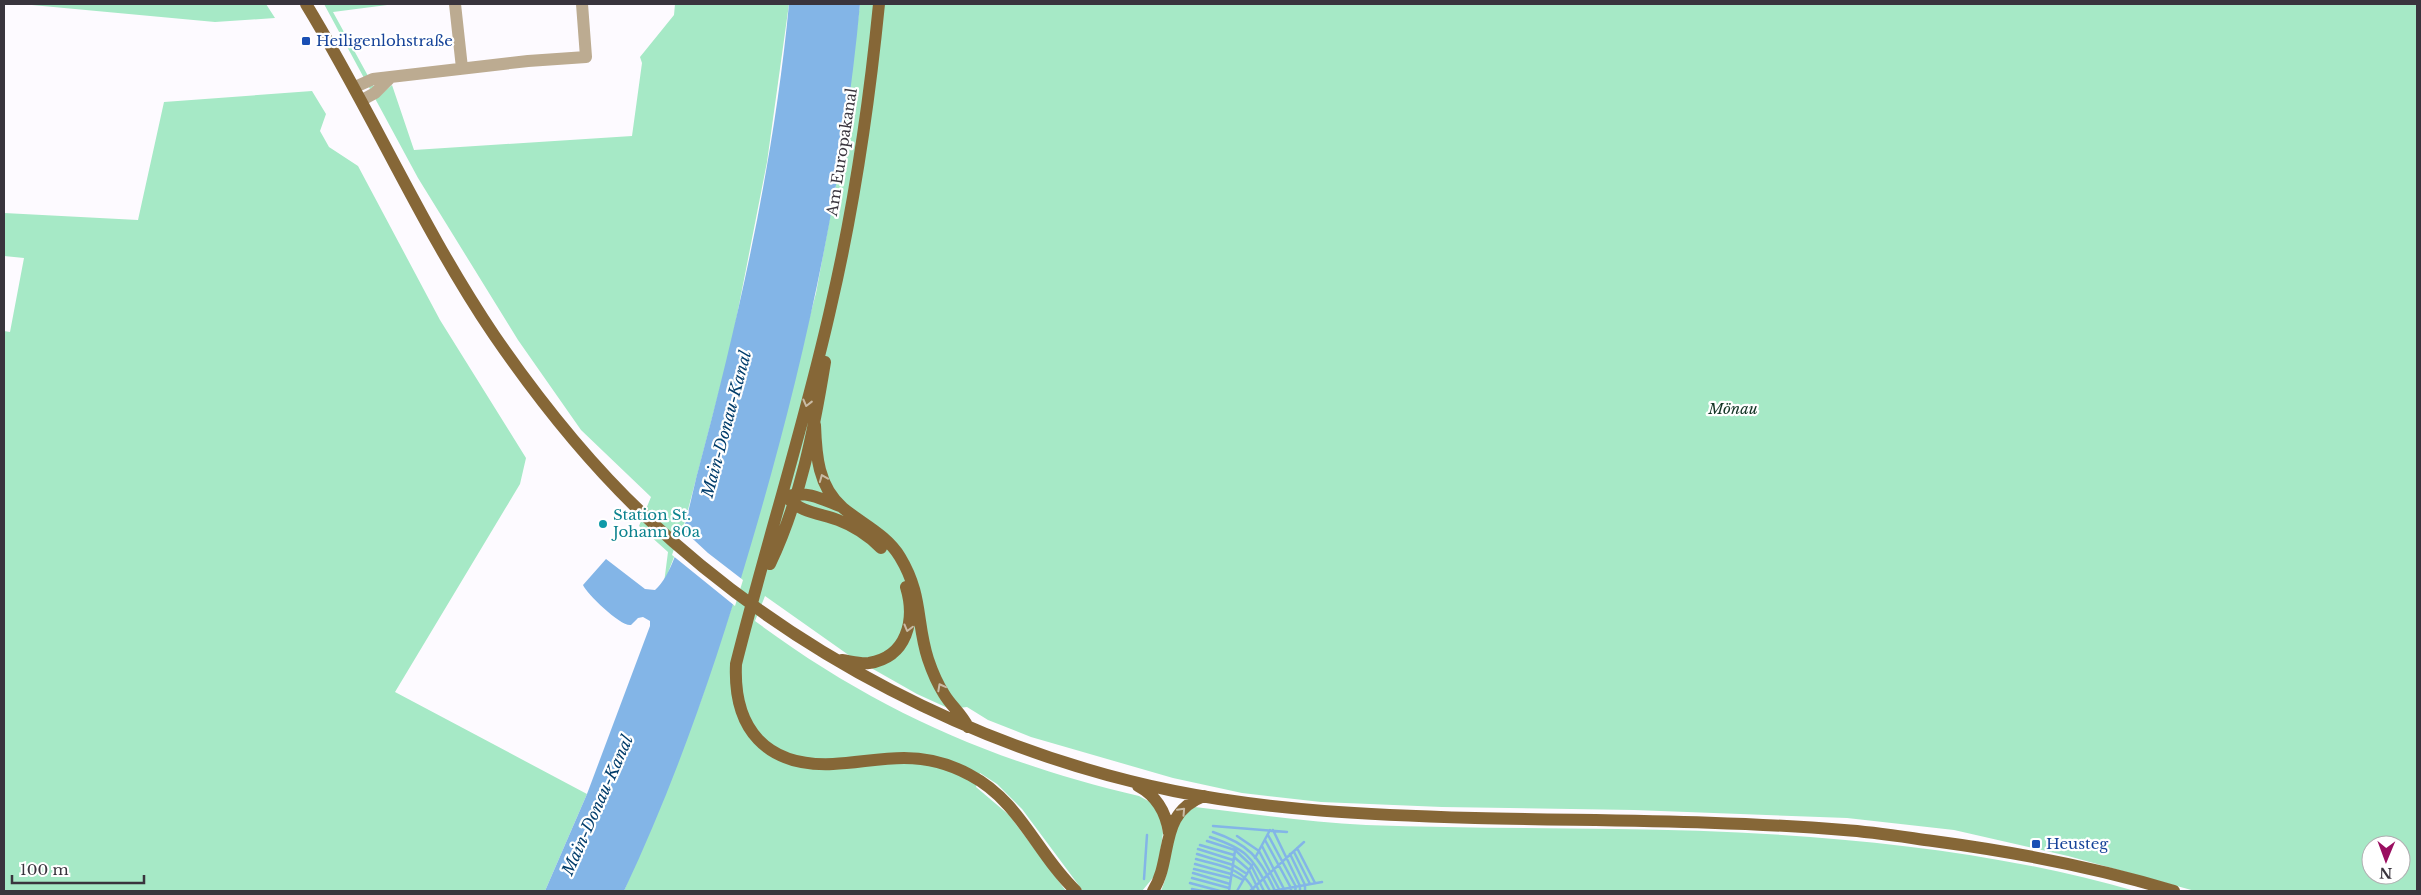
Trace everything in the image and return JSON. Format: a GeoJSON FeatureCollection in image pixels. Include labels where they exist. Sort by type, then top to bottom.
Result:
{"type":"FeatureCollection","features":[{"type":"Feature","properties":{"kind":"main road"},"geometry":{"type":"LineString","coordinates":[[306,4],[355,87],[466,289],[510,357],[585,451],[644,515],[727,584],[837,660],[914,702],[968,727],[1045,756],[1135,782],[1204,796],[1274,807],[1417,816],[1766,825],[1849,830],[1999,850],[2051,859],[2174,891]]}},
{"type":"Feature","properties":{"kind":"main road","name":"Am Europakanal"},"geometry":{"type":"LineString","coordinates":[[788,498],[832,305],[864,122],[879,4]]}},
{"type":"Feature","properties":{"kind":"main road","name":"Am Europakanal"},"geometry":{"type":"LineString","coordinates":[[832,305],[831,328],[815,425],[754,597],[736,664],[735,677],[740,709],[748,727],[760,742],[776,754],[813,764],[906,758],[932,761],[969,774],[990,787],[1008,803],[1076,891]]}},
{"type":"Feature","properties":{"kind":"main road"},"geometry":{"type":"LineString","coordinates":[[815,425],[816,462],[827,488],[842,508]]}},
{"type":"Feature","properties":{"kind":"main road"},"geometry":{"type":"LineString","coordinates":[[788,498],[818,497],[842,508],[870,526],[899,556],[914,583],[924,642],[934,674],[944,694],[962,716],[968,727]]}},
{"type":"Feature","properties":{"kind":"main road"},"geometry":{"type":"LineString","coordinates":[[788,498],[838,520],[871,539],[897,567],[907,590],[910,621],[906,636],[898,648],[887,657],[866,663],[837,660]]}},
{"type":"Feature","properties":{"kind":"main road"},"geometry":{"type":"LineString","coordinates":[[1135,782],[1149,791],[1159,803],[1166,818],[1169,833]]}},
{"type":"Feature","properties":{"kind":"main road"},"geometry":{"type":"LineString","coordinates":[[1153,891],[1161,874],[1169,833],[1174,820],[1183,808],[1204,796]]}},
{"type":"Feature","properties":{"kind":"street"},"geometry":{"type":"LineString","coordinates":[[455,4],[462,68]]}},
{"type":"Feature","properties":{"kind":"street"},"geometry":{"type":"LineString","coordinates":[[355,87],[373,79],[389,79],[462,68],[586,57],[582,4]]}},
{"type":"Feature","properties":{"kind":"street"},"geometry":{"type":"LineString","coordinates":[[362,100],[383,87],[389,79]]}},
{"type":"Feature","properties":{"kind":"green space"},"geometry":{"type":"Polygon","coordinates":[[[21,4],[266,4],[275,18],[215,22],[21,4]]]}},
{"type":"Feature","properties":{"kind":"green space"},"geometry":{"type":"Polygon","coordinates":[[[324,4],[395,4],[333,12],[379,96],[392,85],[414,150],[632,136],[642,63],[640,57],[674,15],[675,4],[789,4],[767,162],[731,346],[679,544],[664,583],[668,552],[639,526],[651,497],[581,430],[518,340],[418,178],[324,4]]]}},
{"type":"Feature","properties":{"kind":"green space","name":"Mönau"},"geometry":{"type":"Polygon","coordinates":[[[860,4],[2417,4],[2417,891],[2195,891],[2068,856],[1954,830],[1847,818],[1634,810],[1442,807],[1321,802],[1242,793],[1173,778],[1031,737],[988,720],[967,707],[950,709],[917,694],[850,656],[765,596],[755,621],[800,653],[891,707],[985,749],[1035,767],[1139,796],[1150,802],[1159,811],[1163,833],[1157,873],[1142,891],[1083,891],[1022,809],[997,784],[980,773],[976,787],[1009,815],[1066,891],[624,891],[700,703],[737,591],[816,293],[838,174],[860,4]]]}},
{"type":"Feature","properties":{"kind":"green space"},"geometry":{"type":"Polygon","coordinates":[[[312,91],[326,114],[320,131],[329,147],[358,166],[440,320],[526,458],[520,484],[395,692],[587,794],[545,891],[4,891],[4,331],[10,332],[24,258],[4,256],[4,213],[138,220],[164,102],[312,91]]]}},
{"type":"Feature","properties":{"kind":"green space"},"geometry":{"type":"Polygon","coordinates":[[[1195,807],[1302,820],[1366,825],[1681,830],[1813,837],[1944,851],[2073,875],[2135,891],[1161,891],[1177,824],[1181,816],[1195,807]]]}},
{"type":"Feature","properties":{"kind":"water","name":"Main-Donau-Kanal"},"geometry":{"type":"Polygon","coordinates":[[[789,4],[860,4],[853,73],[832,210],[804,346],[769,481],[737,592],[694,722],[661,807],[624,891],[545,891],[587,794],[650,626],[650,621],[643,617],[638,618],[631,625],[620,621],[597,602],[583,585],[606,559],[645,589],[655,590],[663,581],[677,552],[727,356],[753,239],[774,122],[789,4]]]}},
{"type":"Feature","properties":{"kind":"pier"},"geometry":{"type":"Polygon","coordinates":[[[681,528],[708,553],[743,580],[735,606],[672,555],[681,528]]]}},
{"type":"Feature","properties":{"kind":"waterway"},"geometry":{"type":"LineString","coordinates":[[1213,826],[1287,832]]}},
{"type":"Feature","properties":{"kind":"waterway"},"geometry":{"type":"LineString","coordinates":[[1255,858],[1270,830]]}},
{"type":"Feature","properties":{"kind":"waterway"},"geometry":{"type":"LineString","coordinates":[[1273,830],[1300,886],[1300,891]]}},
{"type":"Feature","properties":{"kind":"waterway"},"geometry":{"type":"LineString","coordinates":[[1213,832],[1235,842],[1252,853],[1264,869],[1275,891]]}},
{"type":"Feature","properties":{"kind":"waterway"},"geometry":{"type":"LineString","coordinates":[[1144,879],[1147,835]]}},
{"type":"Feature","properties":{"kind":"waterway"},"geometry":{"type":"LineString","coordinates":[[1268,835],[1296,887],[1295,891]]}},
{"type":"Feature","properties":{"kind":"waterway"},"geometry":{"type":"LineString","coordinates":[[1237,836],[1259,851],[1280,891]]}},
{"type":"Feature","properties":{"kind":"waterway"},"geometry":{"type":"LineString","coordinates":[[1210,837],[1233,846],[1248,856],[1270,891]]}},
{"type":"Feature","properties":{"kind":"waterway"},"geometry":{"type":"LineString","coordinates":[[1265,840],[1291,891]]}},
{"type":"Feature","properties":{"kind":"waterway"},"geometry":{"type":"LineString","coordinates":[[1207,841],[1235,850],[1251,865],[1264,891]]}},
{"type":"Feature","properties":{"kind":"waterway"},"geometry":{"type":"LineString","coordinates":[[1250,891],[1304,842]]}},
{"type":"Feature","properties":{"kind":"waterway"},"geometry":{"type":"LineString","coordinates":[[1200,845],[1234,855]]}},
{"type":"Feature","properties":{"kind":"waterway"},"geometry":{"type":"LineString","coordinates":[[1262,846],[1285,891]]}},
{"type":"Feature","properties":{"kind":"waterway"},"geometry":{"type":"LineString","coordinates":[[1297,848],[1315,883]]}},
{"type":"Feature","properties":{"kind":"waterway"},"geometry":{"type":"LineString","coordinates":[[1198,849],[1233,860]]}},
{"type":"Feature","properties":{"kind":"waterway"},"geometry":{"type":"LineString","coordinates":[[1229,891],[1235,851]]}},
{"type":"Feature","properties":{"kind":"waterway"},"geometry":{"type":"LineString","coordinates":[[1294,852],[1310,884]]}},
{"type":"Feature","properties":{"kind":"waterway"},"geometry":{"type":"LineString","coordinates":[[1197,854],[1233,865],[1247,874]]}},
{"type":"Feature","properties":{"kind":"waterway"},"geometry":{"type":"LineString","coordinates":[[1290,854],[1305,885],[1305,891]]}},
{"type":"Feature","properties":{"kind":"waterway"},"geometry":{"type":"LineString","coordinates":[[1234,857],[1249,870],[1259,891]]}},
{"type":"Feature","properties":{"kind":"waterway"},"geometry":{"type":"LineString","coordinates":[[1196,859],[1237,872],[1244,877],[1254,891]]}},
{"type":"Feature","properties":{"kind":"waterway"},"geometry":{"type":"LineString","coordinates":[[1195,864],[1231,874],[1243,880]]}},
{"type":"Feature","properties":{"kind":"waterway"},"geometry":{"type":"LineString","coordinates":[[1237,891],[1252,865]]}},
{"type":"Feature","properties":{"kind":"waterway"},"geometry":{"type":"LineString","coordinates":[[1194,869],[1230,878]]}},
{"type":"Feature","properties":{"kind":"waterway"},"geometry":{"type":"LineString","coordinates":[[1193,873],[1230,884]]}},
{"type":"Feature","properties":{"kind":"waterway"},"geometry":{"type":"LineString","coordinates":[[1192,878],[1229,888]]}},
{"type":"Feature","properties":{"kind":"waterway"},"geometry":{"type":"LineString","coordinates":[[1272,891],[1322,882]]}},
{"type":"Feature","properties":{"kind":"waterway"},"geometry":{"type":"LineString","coordinates":[[1190,883],[1220,891]]}},
{"type":"Feature","properties":{"kind":"waterway"},"geometry":{"type":"LineString","coordinates":[[1192,889],[1202,891]]}},
{"type":"Feature","properties":{"kind":"place","name":"Heiligenlohstraße"},"geometry":{"type":"Point","coordinates":[306,41]}},
{"type":"Feature","properties":{"kind":"place","name":"Station St. Johann 80a"},"geometry":{"type":"Point","coordinates":[603,524]}},
{"type":"Feature","properties":{"kind":"place","name":"Heusteg"},"geometry":{"type":"Point","coordinates":[2036,844]}}]}
